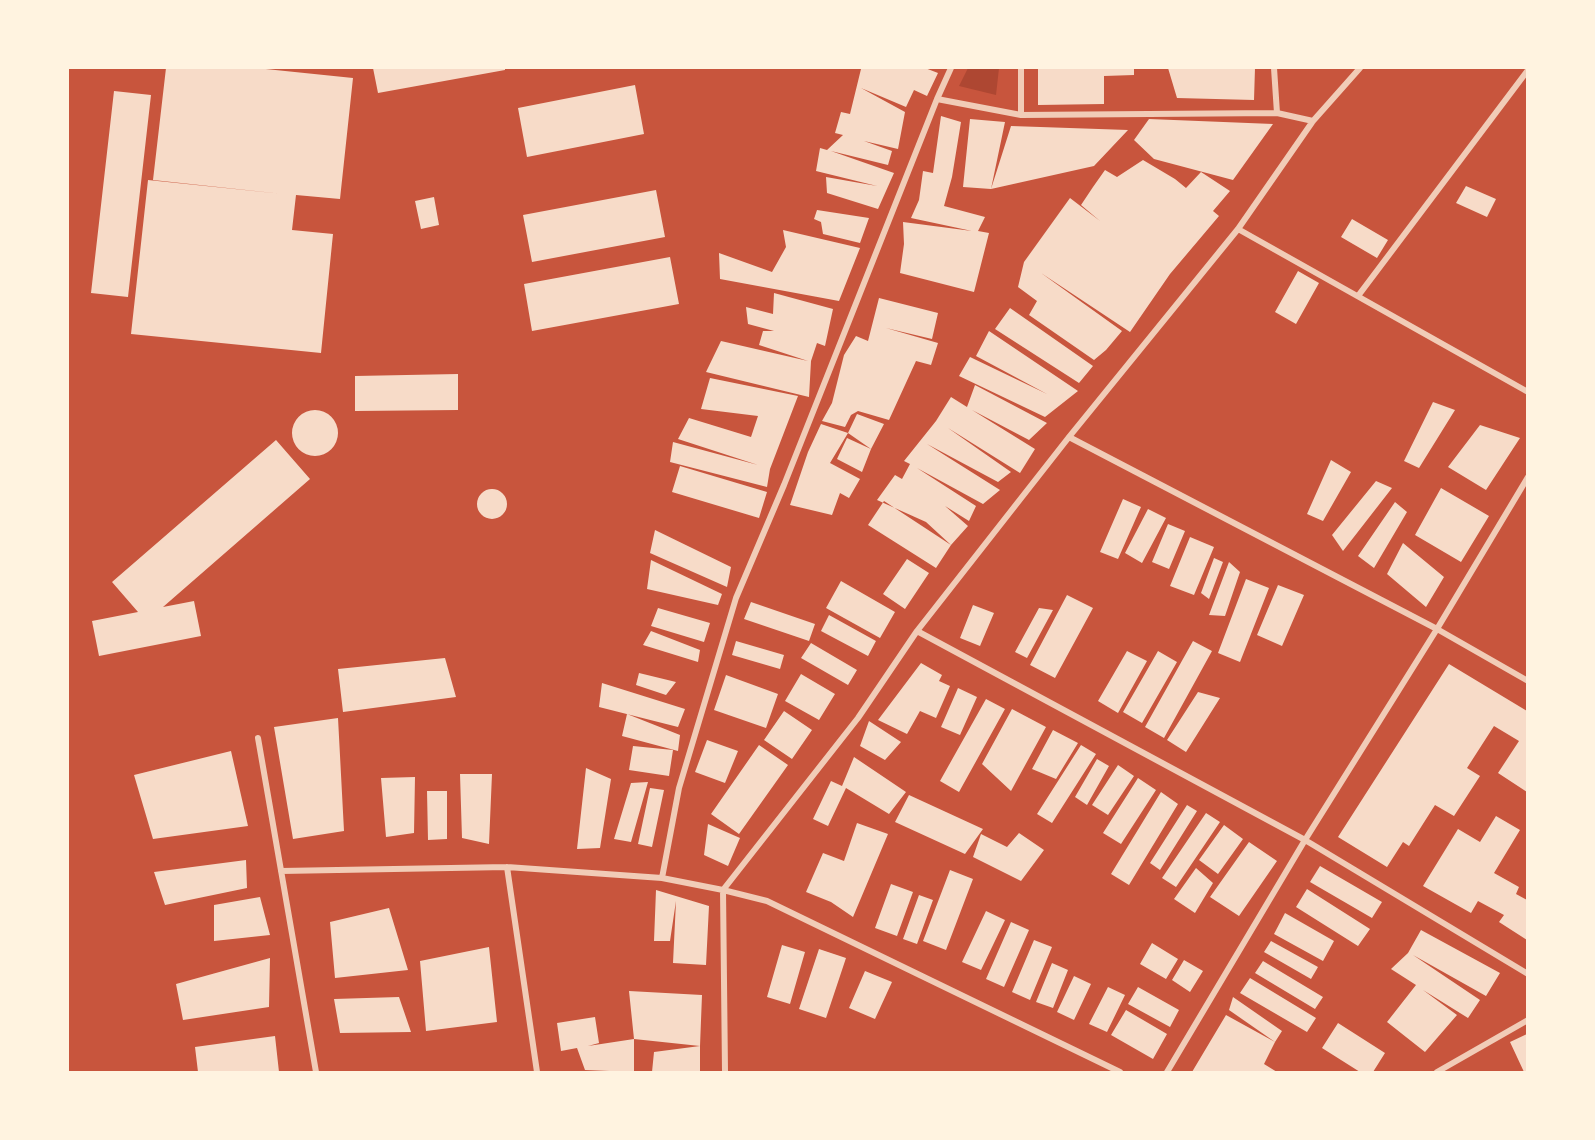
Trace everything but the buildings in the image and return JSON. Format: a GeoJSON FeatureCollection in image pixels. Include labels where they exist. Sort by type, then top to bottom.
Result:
{"type":"FeatureCollection","features":[{"type":"Feature","properties":{"kind":"street"},"geometry":{"type":"LineString","coordinates":[[662,878],[680,788],[736,598],[784,486],[951,68]]}},
{"type":"Feature","properties":{"kind":"street"},"geometry":{"type":"LineString","coordinates":[[1022,68],[1022,115]]}},
{"type":"Feature","properties":{"kind":"street"},"geometry":{"type":"LineString","coordinates":[[1274,68],[1277,113]]}},
{"type":"Feature","properties":{"kind":"street"},"geometry":{"type":"LineString","coordinates":[[725,1072],[723,890],[858,718],[917,631],[1238,229],[1313,121],[1360,68]]}},
{"type":"Feature","properties":{"kind":"street"},"geometry":{"type":"LineString","coordinates":[[1359,296],[1527,70]]}},
{"type":"Feature","properties":{"kind":"street"},"geometry":{"type":"LineString","coordinates":[[937,99],[1022,115],[1277,113],[1313,121]]}},
{"type":"Feature","properties":{"kind":"street"},"geometry":{"type":"LineString","coordinates":[[1238,229],[1527,392]]}},
{"type":"Feature","properties":{"kind":"street"},"geometry":{"type":"LineString","coordinates":[[1070,437],[1437,629],[1527,681]]}},
{"type":"Feature","properties":{"kind":"street"},"geometry":{"type":"LineString","coordinates":[[1167,1072],[1305,840],[1437,629],[1527,477]]}},
{"type":"Feature","properties":{"kind":"street"},"geometry":{"type":"LineString","coordinates":[[917,631],[1305,840],[1527,974]]}},
{"type":"Feature","properties":{"kind":"street"},"geometry":{"type":"LineString","coordinates":[[258,738],[316,1072]]}},
{"type":"Feature","properties":{"kind":"street"},"geometry":{"type":"LineString","coordinates":[[507,867],[537,1072]]}},
{"type":"Feature","properties":{"kind":"street"},"geometry":{"type":"LineString","coordinates":[[281,871],[507,867],[662,878],[723,890],[767,901],[1120,1072]]}},
{"type":"Feature","properties":{"kind":"street"},"geometry":{"type":"LineString","coordinates":[[1437,1072],[1527,1020]]}},
{"type":"Feature","properties":{"kind":"shaded area"},"geometry":{"type":"Polygon","coordinates":[[[968,68],[999,68],[996,95],[959,86],[968,68]]]}}]}
